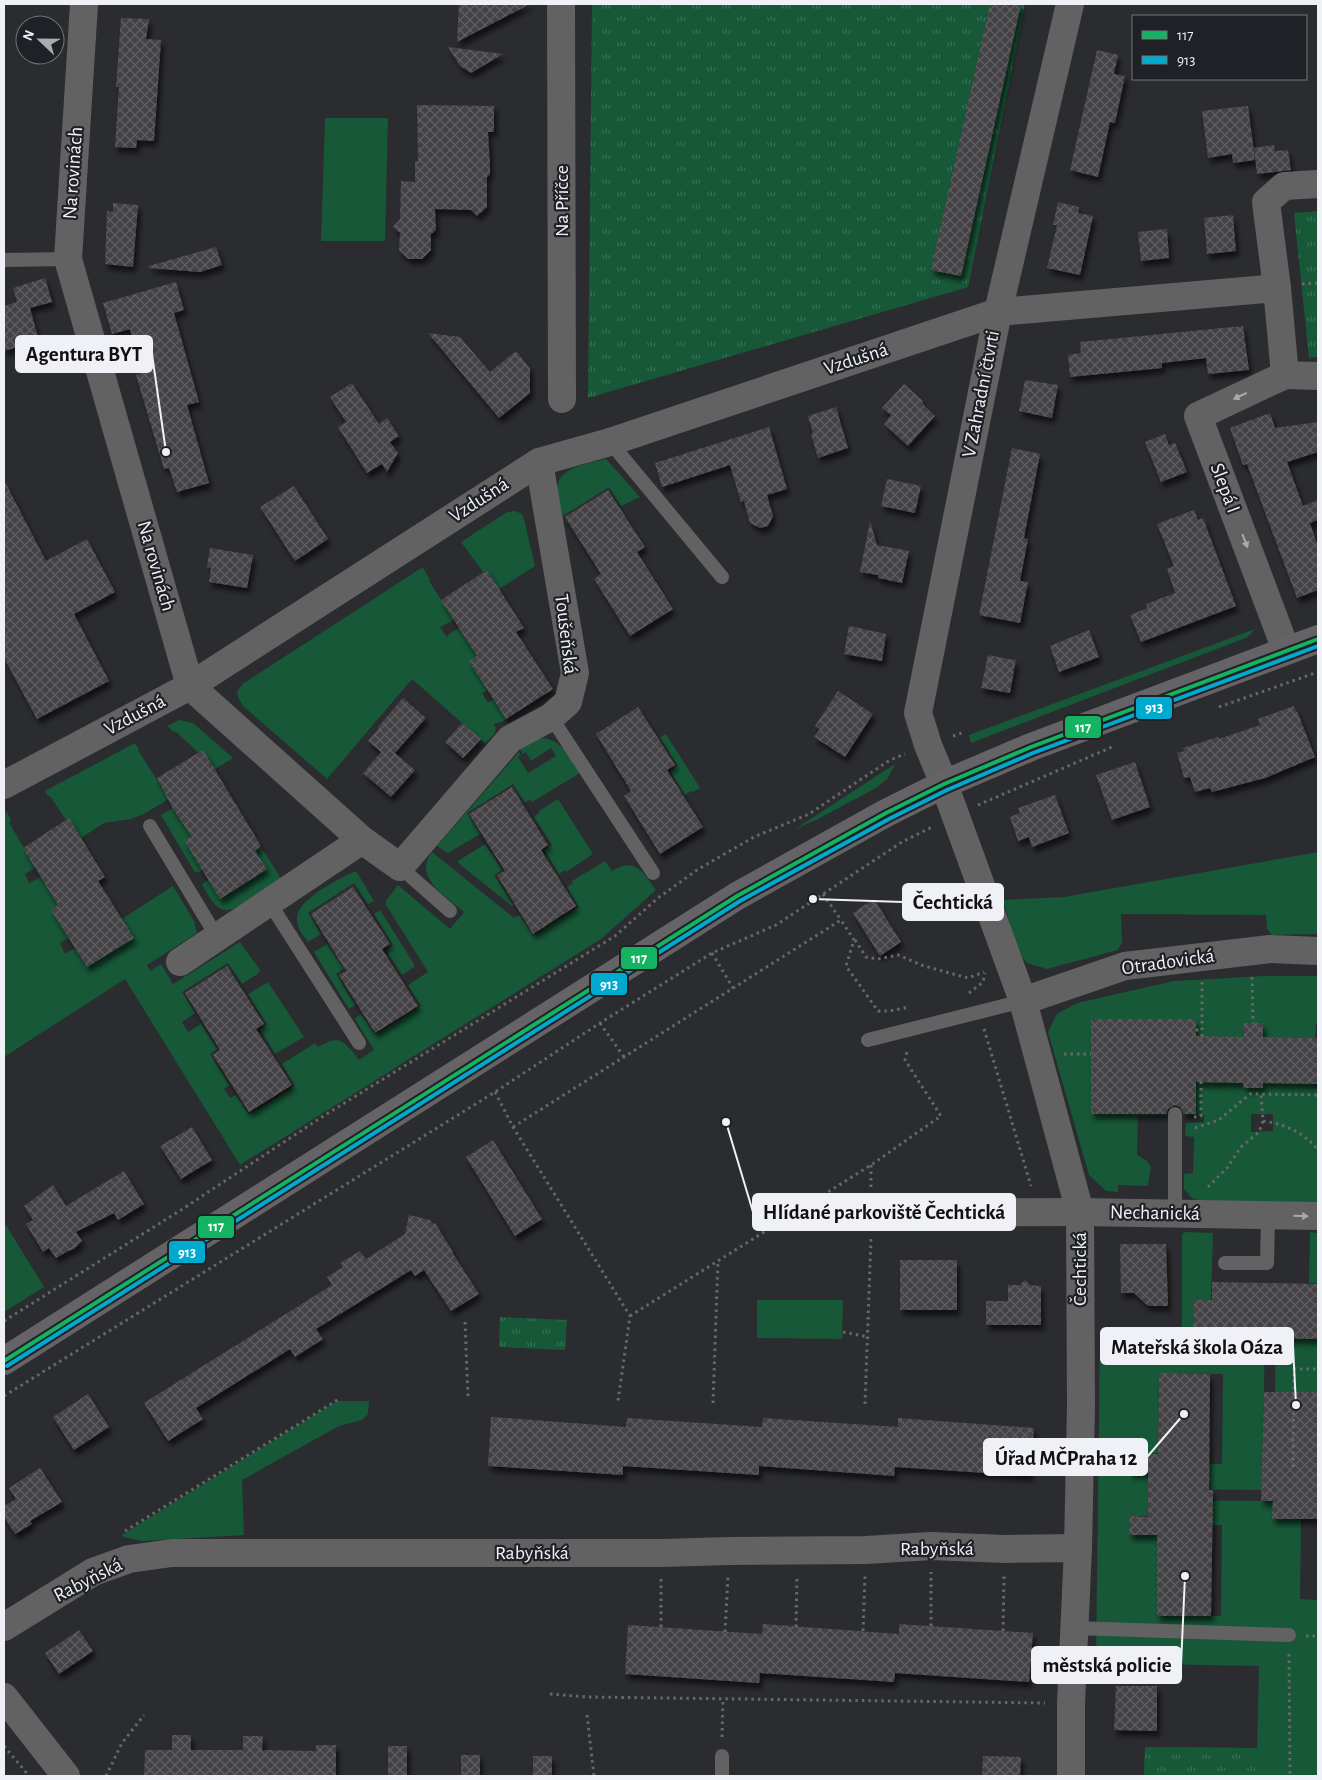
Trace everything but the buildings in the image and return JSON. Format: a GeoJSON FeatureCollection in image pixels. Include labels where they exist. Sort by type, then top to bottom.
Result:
{"type":"FeatureCollection","features":[{"type":"Feature","properties":{"kind":"main road"},"geometry":{"type":"LineString","coordinates":[[4,1361],[737,896],[886,813],[944,784],[1031,746],[1318,639]]}},
{"type":"Feature","properties":{"kind":"street","name":"Na rovinách"},"geometry":{"type":"LineString","coordinates":[[84,4],[68,259],[190,686]]}},
{"type":"Feature","properties":{"kind":"street","name":"Na Příčce"},"geometry":{"type":"LineString","coordinates":[[561,4],[562,399]]}},
{"type":"Feature","properties":{"kind":"street","name":"V Zahradní čtvrti"},"geometry":{"type":"LineString","coordinates":[[944,784],[928,745],[918,713],[998,312],[1070,4]]}},
{"type":"Feature","properties":{"kind":"street"},"geometry":{"type":"LineString","coordinates":[[1284,375],[1277,288],[1266,202],[1284,186],[1318,184]]}},
{"type":"Feature","properties":{"kind":"street"},"geometry":{"type":"LineString","coordinates":[[998,312],[1277,288]]}},
{"type":"Feature","properties":{"kind":"street","name":"Vzdušná"},"geometry":{"type":"LineString","coordinates":[[4,785],[190,686],[539,462],[610,442],[998,312]]}},
{"type":"Feature","properties":{"kind":"street","name":"Slepá I"},"geometry":{"type":"LineString","coordinates":[[1286,650],[1198,416],[1284,375],[1318,376]]}},
{"type":"Feature","properties":{"kind":"street","name":"Toušeňská"},"geometry":{"type":"LineString","coordinates":[[400,867],[510,739],[551,717],[568,702],[575,673],[539,462]]}},
{"type":"Feature","properties":{"kind":"street"},"geometry":{"type":"LineString","coordinates":[[190,686],[362,840],[400,867]]}},
{"type":"Feature","properties":{"kind":"street","name":"Čechtická"},"geometry":{"type":"LineString","coordinates":[[944,784],[946,823],[1023,1001],[1080,1212],[1081,1406],[1078,1548],[1071,1703],[1071,1776]]}},
{"type":"Feature","properties":{"kind":"street"},"geometry":{"type":"LineString","coordinates":[[180,962],[362,840]]}},
{"type":"Feature","properties":{"kind":"street","name":"Otradovická"},"geometry":{"type":"LineString","coordinates":[[1023,1001],[1125,966],[1270,949],[1318,951]]}},
{"type":"Feature","properties":{"kind":"street","name":"Nechanická"},"geometry":{"type":"LineString","coordinates":[[871,1213],[1080,1212],[1318,1216]]}},
{"type":"Feature","properties":{"kind":"street","name":"Rabyňská"},"geometry":{"type":"LineString","coordinates":[[4,1626],[93,1572],[129,1559],[172,1553],[662,1553],[866,1550],[931,1546],[1005,1549],[1078,1548]]}},
{"type":"Feature","properties":{"kind":"street"},"geometry":{"type":"LineString","coordinates":[[4,1698],[66,1776]]}},
{"type":"Feature","properties":{"kind":"lane"},"geometry":{"type":"LineString","coordinates":[[4,260],[68,259]]}},
{"type":"Feature","properties":{"kind":"lane"},"geometry":{"type":"LineString","coordinates":[[610,442],[722,577]]}},
{"type":"Feature","properties":{"kind":"lane"},"geometry":{"type":"LineString","coordinates":[[551,717],[653,873]]}},
{"type":"Feature","properties":{"kind":"lane"},"geometry":{"type":"LineString","coordinates":[[150,826],[217,936]]}},
{"type":"Feature","properties":{"kind":"lane"},"geometry":{"type":"LineString","coordinates":[[400,867],[450,911]]}},
{"type":"Feature","properties":{"kind":"lane"},"geometry":{"type":"LineString","coordinates":[[269,902],[358,1043]]}},
{"type":"Feature","properties":{"kind":"lane"},"geometry":{"type":"LineString","coordinates":[[868,1040],[1023,1001]]}},
{"type":"Feature","properties":{"kind":"lane"},"geometry":{"type":"LineString","coordinates":[[1179,1116],[1183,1213]]}},
{"type":"Feature","properties":{"kind":"lane"},"geometry":{"type":"LineString","coordinates":[[1225,1263],[1267,1263],[1259,1215]]}},
{"type":"Feature","properties":{"kind":"lane"},"geometry":{"type":"LineString","coordinates":[[1074,1628],[1289,1635]]}},
{"type":"Feature","properties":{"kind":"lane"},"geometry":{"type":"LineString","coordinates":[[722,1756],[722,1776]]}},
{"type":"Feature","properties":{"kind":"path"},"geometry":{"type":"LineString","coordinates":[[1210,710],[1318,672]]}},
{"type":"Feature","properties":{"kind":"path"},"geometry":{"type":"LineString","coordinates":[[4,1321],[181,1210],[325,1116],[615,936],[658,898],[697,870],[754,837],[809,814],[890,760],[962,733]]}},
{"type":"Feature","properties":{"kind":"path"},"geometry":{"type":"LineString","coordinates":[[4,1396],[495,1092],[712,953],[776,926],[902,842],[1120,744]]}},
{"type":"Feature","properties":{"kind":"path"},"geometry":{"type":"LineString","coordinates":[[931,828],[946,823]]}},
{"type":"Feature","properties":{"kind":"path"},"geometry":{"type":"LineString","coordinates":[[822,894],[866,957],[878,960],[898,955],[924,966],[968,978],[985,972]]}},
{"type":"Feature","properties":{"kind":"path"},"geometry":{"type":"LineString","coordinates":[[513,1127],[841,920]]}},
{"type":"Feature","properties":{"kind":"path"},"geometry":{"type":"LineString","coordinates":[[854,940],[846,966],[878,1011],[913,1007]]}},
{"type":"Feature","properties":{"kind":"path"},"geometry":{"type":"LineString","coordinates":[[712,953],[733,988]]}},
{"type":"Feature","properties":{"kind":"path"},"geometry":{"type":"LineString","coordinates":[[962,995],[971,992],[982,982],[985,972],[982,964]]}},
{"type":"Feature","properties":{"kind":"path"},"geometry":{"type":"LineString","coordinates":[[1252,976],[1253,1023]]}},
{"type":"Feature","properties":{"kind":"path"},"geometry":{"type":"LineString","coordinates":[[1202,977],[1202,1042]]}},
{"type":"Feature","properties":{"kind":"path"},"geometry":{"type":"LineString","coordinates":[[600,1023],[624,1057]]}},
{"type":"Feature","properties":{"kind":"path"},"geometry":{"type":"LineString","coordinates":[[983,1026],[1032,1188]]}},
{"type":"Feature","properties":{"kind":"path"},"geometry":{"type":"LineString","coordinates":[[1196,1030],[1202,1030]]}},
{"type":"Feature","properties":{"kind":"path"},"geometry":{"type":"LineString","coordinates":[[630,1316],[871,1165],[941,1116],[905,1060],[907,1049]]}},
{"type":"Feature","properties":{"kind":"path"},"geometry":{"type":"LineString","coordinates":[[1055,1054],[1091,1054]]}},
{"type":"Feature","properties":{"kind":"path"},"geometry":{"type":"LineString","coordinates":[[1202,1080],[1201,1116],[1179,1116],[1185,1129],[1206,1125],[1219,1120],[1250,1094],[1318,1095]]}},
{"type":"Feature","properties":{"kind":"path"},"geometry":{"type":"LineString","coordinates":[[1250,1088],[1250,1094]]}},
{"type":"Feature","properties":{"kind":"path"},"geometry":{"type":"LineString","coordinates":[[495,1092],[513,1127],[630,1316],[618,1401]]}},
{"type":"Feature","properties":{"kind":"path"},"geometry":{"type":"LineString","coordinates":[[1183,1213],[1227,1168],[1241,1146],[1259,1132],[1263,1121],[1261,1094]]}},
{"type":"Feature","properties":{"kind":"path"},"geometry":{"type":"LineString","coordinates":[[1263,1121],[1295,1129],[1313,1143],[1318,1150]]}},
{"type":"Feature","properties":{"kind":"path"},"geometry":{"type":"LineString","coordinates":[[865,1404],[869,1337],[871,1165]]}},
{"type":"Feature","properties":{"kind":"path"},"geometry":{"type":"LineString","coordinates":[[712,1404],[718,1260]]}},
{"type":"Feature","properties":{"kind":"path"},"geometry":{"type":"LineString","coordinates":[[465,1322],[468,1397]]}},
{"type":"Feature","properties":{"kind":"path"},"geometry":{"type":"LineString","coordinates":[[843,1332],[869,1337]]}},
{"type":"Feature","properties":{"kind":"path"},"geometry":{"type":"LineString","coordinates":[[1292,1467],[1294,1369],[1318,1369]]}},
{"type":"Feature","properties":{"kind":"path"},"geometry":{"type":"LineString","coordinates":[[120,1535],[339,1399]]}},
{"type":"Feature","properties":{"kind":"path"},"geometry":{"type":"LineString","coordinates":[[931,1546],[931,1626]]}},
{"type":"Feature","properties":{"kind":"path"},"geometry":{"type":"LineString","coordinates":[[1003,1631],[1005,1549]]}},
{"type":"Feature","properties":{"kind":"path"},"geometry":{"type":"LineString","coordinates":[[863,1631],[866,1550]]}},
{"type":"Feature","properties":{"kind":"path"},"geometry":{"type":"LineString","coordinates":[[725,1632],[729,1551]]}},
{"type":"Feature","properties":{"kind":"path"},"geometry":{"type":"LineString","coordinates":[[796,1626],[798,1551]]}},
{"type":"Feature","properties":{"kind":"path"},"geometry":{"type":"LineString","coordinates":[[661,1627],[662,1553]]}},
{"type":"Feature","properties":{"kind":"path"},"geometry":{"type":"LineString","coordinates":[[1289,1635],[1290,1776]]}},
{"type":"Feature","properties":{"kind":"path"},"geometry":{"type":"LineString","coordinates":[[550,1694],[588,1697],[1071,1703]]}},
{"type":"Feature","properties":{"kind":"path"},"geometry":{"type":"LineString","coordinates":[[722,1756],[723,1698]]}},
{"type":"Feature","properties":{"kind":"path"},"geometry":{"type":"LineString","coordinates":[[106,1776],[122,1743],[144,1715]]}},
{"type":"Feature","properties":{"kind":"path"},"geometry":{"type":"LineString","coordinates":[[587,1715],[594,1776]]}},
{"type":"Feature","properties":{"kind":"path"},"geometry":{"type":"LineString","coordinates":[[4,1746],[29,1776]]}},
{"type":"Feature","properties":{"kind":"green space"},"geometry":{"type":"Polygon","coordinates":[[[592,4],[1025,4],[968,287],[588,398],[592,4]]]}},
{"type":"Feature","properties":{"kind":"green space"},"geometry":{"type":"Polygon","coordinates":[[[325,118],[388,118],[385,241],[321,241],[325,118]]]}},
{"type":"Feature","properties":{"kind":"green space"},"geometry":{"type":"Polygon","coordinates":[[[1318,211],[1318,357],[1309,358],[1294,213],[1318,211]]]}},
{"type":"Feature","properties":{"kind":"green space"},"geometry":{"type":"Polygon","coordinates":[[[606,459],[640,497],[621,506],[609,487],[563,516],[557,488],[563,475],[584,464],[606,459]]]}},
{"type":"Feature","properties":{"kind":"green space"},"geometry":{"type":"Polygon","coordinates":[[[515,511],[522,514],[524,519],[535,566],[499,589],[487,570],[483,572],[461,542],[507,512],[515,511]]]}},
{"type":"Feature","properties":{"kind":"green space"},"geometry":{"type":"Polygon","coordinates":[[[423,567],[429,581],[454,620],[440,627],[447,637],[459,628],[477,656],[488,690],[482,693],[488,703],[493,699],[506,719],[493,724],[496,728],[495,733],[485,743],[412,679],[327,779],[243,706],[237,691],[244,683],[423,567]]]}},
{"type":"Feature","properties":{"kind":"green space"},"geometry":{"type":"Polygon","coordinates":[[[1255,629],[1248,637],[971,743],[969,735],[1255,629]]]}},
{"type":"Feature","properties":{"kind":"green space"},"geometry":{"type":"Polygon","coordinates":[[[179,720],[193,723],[233,758],[215,769],[175,731],[167,726],[179,720]]]}},
{"type":"Feature","properties":{"kind":"green space"},"geometry":{"type":"Polygon","coordinates":[[[666,734],[700,788],[693,792],[691,791],[685,795],[670,771],[678,766],[660,737],[666,734]]]}},
{"type":"Feature","properties":{"kind":"green space"},"geometry":{"type":"Polygon","coordinates":[[[543,738],[556,742],[561,746],[580,773],[532,802],[530,799],[525,803],[513,784],[467,813],[480,834],[448,853],[437,846],[519,752],[521,755],[518,757],[528,773],[556,756],[551,748],[531,761],[526,752],[523,754],[520,750],[530,742],[543,738]]]}},
{"type":"Feature","properties":{"kind":"green space"},"geometry":{"type":"Polygon","coordinates":[[[135,743],[169,799],[144,814],[131,819],[104,823],[81,838],[45,791],[135,743]]]}},
{"type":"Feature","properties":{"kind":"green space"},"geometry":{"type":"Polygon","coordinates":[[[895,764],[888,778],[876,788],[795,829],[895,764]]]}},
{"type":"Feature","properties":{"kind":"green space"},"geometry":{"type":"Polygon","coordinates":[[[558,799],[593,854],[566,872],[565,870],[559,874],[544,850],[552,845],[534,817],[539,811],[558,799]]]}},
{"type":"Feature","properties":{"kind":"green space"},"geometry":{"type":"Polygon","coordinates":[[[174,807],[192,837],[185,841],[203,870],[198,873],[194,871],[161,815],[174,807]]]}},
{"type":"Feature","properties":{"kind":"green space"},"geometry":{"type":"Polygon","coordinates":[[[6,811],[11,820],[9,822],[35,868],[25,874],[29,883],[41,877],[58,905],[69,938],[60,943],[65,954],[75,948],[87,967],[134,938],[122,919],[173,886],[194,921],[197,933],[147,965],[150,971],[161,964],[173,984],[240,942],[260,970],[259,973],[242,984],[228,963],[182,992],[195,1013],[182,1022],[188,1032],[201,1024],[217,1049],[210,1054],[229,1085],[224,1089],[230,1098],[236,1095],[249,1115],[295,1086],[282,1064],[315,1043],[318,1047],[337,1040],[346,1044],[359,1060],[374,1050],[355,1019],[361,1014],[375,1035],[421,1006],[408,985],[428,972],[386,905],[386,901],[398,885],[450,929],[464,912],[441,893],[429,878],[426,870],[427,861],[432,852],[514,918],[520,915],[533,936],[579,907],[567,887],[573,883],[572,881],[605,861],[612,871],[627,865],[638,868],[656,890],[601,939],[240,1165],[125,979],[4,1057],[4,812],[6,811]]]}},
{"type":"Feature","properties":{"kind":"green space"},"geometry":{"type":"Polygon","coordinates":[[[485,844],[502,870],[494,875],[514,906],[458,863],[458,861],[485,844]]]}},
{"type":"Feature","properties":{"kind":"green space"},"geometry":{"type":"Polygon","coordinates":[[[261,847],[282,880],[235,908],[223,910],[219,908],[211,900],[202,884],[209,880],[221,899],[267,869],[255,851],[261,847]]]}},
{"type":"Feature","properties":{"kind":"green space"},"geometry":{"type":"Polygon","coordinates":[[[1318,852],[1318,934],[1272,935],[1267,929],[1266,915],[1121,914],[1122,942],[1118,950],[1047,969],[1027,963],[1018,952],[1003,900],[1064,897],[1318,852]]]}},
{"type":"Feature","properties":{"kind":"green space"},"geometry":{"type":"Polygon","coordinates":[[[356,871],[374,901],[368,904],[354,883],[308,913],[321,934],[308,942],[298,925],[299,911],[311,897],[356,871]]]}},
{"type":"Feature","properties":{"kind":"green space"},"geometry":{"type":"Polygon","coordinates":[[[380,910],[414,964],[414,967],[402,975],[386,950],[393,945],[374,914],[380,910]]]}},
{"type":"Feature","properties":{"kind":"green space"},"geometry":{"type":"Polygon","coordinates":[[[327,944],[344,969],[336,974],[355,1005],[349,1009],[314,952],[327,944]]]}},
{"type":"Feature","properties":{"kind":"green space"},"geometry":{"type":"Polygon","coordinates":[[[1263,976],[1318,976],[1318,1023],[1316,1024],[1315,1038],[1263,1037],[1263,1023],[1244,1023],[1244,1037],[1217,1037],[1196,1042],[1196,1019],[1091,1019],[1091,1114],[1196,1114],[1196,1080],[1217,1080],[1217,1083],[1243,1083],[1244,1088],[1262,1088],[1263,1083],[1315,1084],[1315,1088],[1318,1089],[1318,1204],[1206,1203],[1192,1198],[1184,1189],[1184,1174],[1193,1173],[1194,1137],[1185,1136],[1186,1123],[1204,1122],[1204,1115],[1138,1116],[1137,1155],[1146,1160],[1151,1166],[1148,1186],[1118,1185],[1118,1192],[1106,1191],[1089,1175],[1048,1032],[1057,1014],[1077,1003],[1174,981],[1263,976]],[[1251,1114],[1251,1132],[1273,1131],[1273,1114],[1251,1114]]]}},
{"type":"Feature","properties":{"kind":"green space"},"geometry":{"type":"Polygon","coordinates":[[[268,982],[304,1037],[275,1054],[260,1029],[267,1024],[248,994],[268,982]]]}},
{"type":"Feature","properties":{"kind":"green space"},"geometry":{"type":"Polygon","coordinates":[[[4,1222],[44,1287],[4,1312],[4,1222]]]}},
{"type":"Feature","properties":{"kind":"green space"},"geometry":{"type":"Polygon","coordinates":[[[1185,1232],[1213,1233],[1211,1300],[1194,1300],[1194,1336],[1265,1337],[1262,1490],[1158,1489],[1158,1464],[1222,1464],[1223,1374],[1159,1373],[1158,1453],[1130,1453],[1130,1473],[1148,1473],[1148,1516],[1130,1516],[1130,1535],[1158,1535],[1162,1615],[1221,1616],[1222,1525],[1158,1525],[1157,1500],[1273,1501],[1301,1519],[1300,1599],[1318,1600],[1318,1776],[1144,1776],[1145,1747],[1257,1748],[1259,1666],[1096,1663],[1100,1334],[1182,1336],[1182,1234],[1185,1232]]]}},
{"type":"Feature","properties":{"kind":"green space"},"geometry":{"type":"Polygon","coordinates":[[[1310,1232],[1318,1233],[1318,1283],[1309,1283],[1310,1232]]]}},
{"type":"Feature","properties":{"kind":"green space"},"geometry":{"type":"Polygon","coordinates":[[[757,1300],[843,1300],[842,1339],[757,1338],[757,1300]]]}},
{"type":"Feature","properties":{"kind":"green space"},"geometry":{"type":"Polygon","coordinates":[[[500,1317],[567,1320],[565,1350],[499,1347],[500,1317]]]}},
{"type":"Feature","properties":{"kind":"green space"},"geometry":{"type":"Polygon","coordinates":[[[1276,1338],[1318,1338],[1318,1392],[1303,1392],[1273,1490],[1276,1338]]]}},
{"type":"Feature","properties":{"kind":"green space"},"geometry":{"type":"Polygon","coordinates":[[[337,1401],[369,1401],[368,1414],[362,1420],[339,1426],[242,1480],[244,1535],[143,1541],[123,1537],[122,1535],[337,1401]]]}},
{"type":"Feature","properties":{"kind":"green space"},"geometry":{"type":"Polygon","coordinates":[[[1145,1747],[1257,1748],[1257,1776],[1144,1776],[1145,1747]]]}},
{"type":"Feature","properties":{"kind":"transit line","name":"117"},"geometry":{"type":"LineString","coordinates":[[4,1361],[737,896],[886,813],[944,784],[1031,747],[1318,639]]}},
{"type":"Feature","properties":{"kind":"transit line","name":"913"},"geometry":{"type":"LineString","coordinates":[[7,1366],[740,901],[889,819],[947,790],[1033,753],[1318,646]]}},
{"type":"Feature","properties":{"kind":"place","name":"Agentura BYT"},"geometry":{"type":"Point","coordinates":[166,452]}},
{"type":"Feature","properties":{"kind":"place","name":"Čechtická"},"geometry":{"type":"Point","coordinates":[813,899]}},
{"type":"Feature","properties":{"kind":"place","name":"Hlídané parkoviště Čechtická"},"geometry":{"type":"Point","coordinates":[726,1122]}},
{"type":"Feature","properties":{"kind":"place","name":"Mateřská škola Oáza"},"geometry":{"type":"Point","coordinates":[1296,1405]}},
{"type":"Feature","properties":{"kind":"place","name":"Úřad MČPraha 12"},"geometry":{"type":"Point","coordinates":[1184,1414]}},
{"type":"Feature","properties":{"kind":"place","name":"městská policie"},"geometry":{"type":"Point","coordinates":[1185,1576]}}]}
